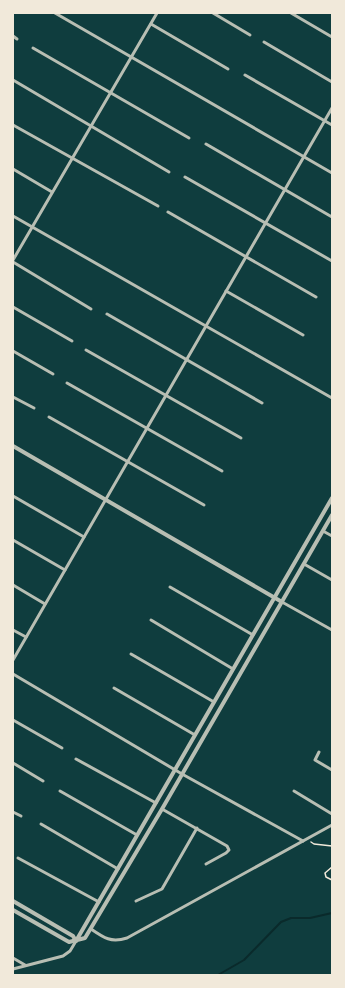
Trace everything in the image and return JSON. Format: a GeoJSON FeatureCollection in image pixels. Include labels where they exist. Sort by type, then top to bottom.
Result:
{"type":"FeatureCollection","features":[{"type":"Feature","properties":{"kind":"street"},"geometry":{"type":"LineString","coordinates":[[55,13],[132,56],[332,173]]}},
{"type":"Feature","properties":{"kind":"street"},"geometry":{"type":"LineString","coordinates":[[92,309],[13,261],[109,93],[157,13]]}},
{"type":"Feature","properties":{"kind":"street"},"geometry":{"type":"LineString","coordinates":[[213,13],[250,35]]}},
{"type":"Feature","properties":{"kind":"street"},"geometry":{"type":"LineString","coordinates":[[291,13],[332,37]]}},
{"type":"Feature","properties":{"kind":"street"},"geometry":{"type":"LineString","coordinates":[[151,24],[228,69]]}},
{"type":"Feature","properties":{"kind":"street"},"geometry":{"type":"LineString","coordinates":[[13,36],[17,39]]}},
{"type":"Feature","properties":{"kind":"street"},"geometry":{"type":"LineString","coordinates":[[264,42],[332,82]]}},
{"type":"Feature","properties":{"kind":"street"},"geometry":{"type":"LineString","coordinates":[[33,48],[189,138]]}},
{"type":"Feature","properties":{"kind":"street"},"geometry":{"type":"LineString","coordinates":[[245,75],[332,125]]}},
{"type":"Feature","properties":{"kind":"street"},"geometry":{"type":"LineString","coordinates":[[13,80],[169,172]]}},
{"type":"Feature","properties":{"kind":"street"},"geometry":{"type":"LineString","coordinates":[[13,660],[332,108]]}},
{"type":"Feature","properties":{"kind":"street"},"geometry":{"type":"LineString","coordinates":[[13,125],[158,206]]}},
{"type":"Feature","properties":{"kind":"street"},"geometry":{"type":"LineString","coordinates":[[206,144],[332,216]]}},
{"type":"Feature","properties":{"kind":"street"},"geometry":{"type":"LineString","coordinates":[[13,169],[52,192]]}},
{"type":"Feature","properties":{"kind":"street"},"geometry":{"type":"LineString","coordinates":[[185,177],[332,261]]}},
{"type":"Feature","properties":{"kind":"street"},"geometry":{"type":"LineString","coordinates":[[168,212],[316,298]]}},
{"type":"Feature","properties":{"kind":"street"},"geometry":{"type":"LineString","coordinates":[[13,216],[207,325],[332,398]]}},
{"type":"Feature","properties":{"kind":"street"},"geometry":{"type":"LineString","coordinates":[[226,291],[304,335]]}},
{"type":"Feature","properties":{"kind":"street"},"geometry":{"type":"LineString","coordinates":[[13,307],[72,341]]}},
{"type":"Feature","properties":{"kind":"street"},"geometry":{"type":"LineString","coordinates":[[107,314],[262,402]]}},
{"type":"Feature","properties":{"kind":"street"},"geometry":{"type":"LineString","coordinates":[[86,350],[241,438]]}},
{"type":"Feature","properties":{"kind":"street"},"geometry":{"type":"LineString","coordinates":[[13,351],[53,374]]}},
{"type":"Feature","properties":{"kind":"street"},"geometry":{"type":"LineString","coordinates":[[68,383],[222,471]]}},
{"type":"Feature","properties":{"kind":"street"},"geometry":{"type":"LineString","coordinates":[[13,397],[34,408]]}},
{"type":"Feature","properties":{"kind":"street"},"geometry":{"type":"LineString","coordinates":[[49,416],[204,505]]}},
{"type":"Feature","properties":{"kind":"street"},"geometry":{"type":"LineString","coordinates":[[13,446],[332,630]]}},
{"type":"Feature","properties":{"kind":"street"},"geometry":{"type":"LineString","coordinates":[[13,496],[84,537]]}},
{"type":"Feature","properties":{"kind":"street"},"geometry":{"type":"LineString","coordinates":[[13,969],[63,956],[70,951],[332,498]]}},
{"type":"Feature","properties":{"kind":"street"},"geometry":{"type":"LineString","coordinates":[[13,910],[69,942],[85,938],[162,809],[332,515]]}},
{"type":"Feature","properties":{"kind":"street"},"geometry":{"type":"LineString","coordinates":[[323,531],[332,536]]}},
{"type":"Feature","properties":{"kind":"street"},"geometry":{"type":"LineString","coordinates":[[13,540],[65,570]]}},
{"type":"Feature","properties":{"kind":"street"},"geometry":{"type":"LineString","coordinates":[[304,564],[332,580]]}},
{"type":"Feature","properties":{"kind":"street"},"geometry":{"type":"LineString","coordinates":[[13,585],[45,604]]}},
{"type":"Feature","properties":{"kind":"street"},"geometry":{"type":"LineString","coordinates":[[170,587],[253,635]]}},
{"type":"Feature","properties":{"kind":"street"},"geometry":{"type":"LineString","coordinates":[[151,620],[234,669]]}},
{"type":"Feature","properties":{"kind":"street"},"geometry":{"type":"LineString","coordinates":[[13,630],[26,638]]}},
{"type":"Feature","properties":{"kind":"street"},"geometry":{"type":"LineString","coordinates":[[131,654],[214,702]]}},
{"type":"Feature","properties":{"kind":"street"},"geometry":{"type":"LineString","coordinates":[[13,674],[176,769],[182,774],[303,840]]}},
{"type":"Feature","properties":{"kind":"street"},"geometry":{"type":"LineString","coordinates":[[114,688],[195,735]]}},
{"type":"Feature","properties":{"kind":"street"},"geometry":{"type":"LineString","coordinates":[[13,720],[62,748]]}},
{"type":"Feature","properties":{"kind":"street"},"geometry":{"type":"LineString","coordinates":[[319,752],[315,760],[332,770]]}},
{"type":"Feature","properties":{"kind":"street"},"geometry":{"type":"LineString","coordinates":[[76,758],[156,803]]}},
{"type":"Feature","properties":{"kind":"street"},"geometry":{"type":"LineString","coordinates":[[13,763],[43,780]]}},
{"type":"Feature","properties":{"kind":"street"},"geometry":{"type":"LineString","coordinates":[[60,791],[137,836]]}},
{"type":"Feature","properties":{"kind":"street"},"geometry":{"type":"LineString","coordinates":[[294,791],[332,814]]}},
{"type":"Feature","properties":{"kind":"street"},"geometry":{"type":"LineString","coordinates":[[162,809],[227,846],[229,850],[206,864]]}},
{"type":"Feature","properties":{"kind":"street"},"geometry":{"type":"LineString","coordinates":[[13,812],[21,816]]}},
{"type":"Feature","properties":{"kind":"street"},"geometry":{"type":"LineString","coordinates":[[41,824],[118,870]]}},
{"type":"Feature","properties":{"kind":"street"},"geometry":{"type":"LineString","coordinates":[[91,929],[109,940],[118,941],[127,938],[332,825]]}},
{"type":"Feature","properties":{"kind":"street"},"geometry":{"type":"LineString","coordinates":[[136,901],[162,889],[197,828]]}},
{"type":"Feature","properties":{"kind":"street"},"geometry":{"type":"LineString","coordinates":[[18,858],[99,902]]}},
{"type":"Feature","properties":{"kind":"street"},"geometry":{"type":"LineString","coordinates":[[13,901],[73,936],[76,941]]}},
{"type":"Feature","properties":{"kind":"street"},"geometry":{"type":"LineString","coordinates":[[13,958],[25,966]]}},
{"type":"Feature","properties":{"kind":"path"},"geometry":{"type":"LineString","coordinates":[[303,840],[314,844],[332,846]]}},
{"type":"Feature","properties":{"kind":"path"},"geometry":{"type":"LineString","coordinates":[[332,866],[325,873],[326,877],[332,880]]}},
{"type":"Feature","properties":{"kind":"waterway"},"geometry":{"type":"LineString","coordinates":[[218,975],[244,960],[281,922],[291,918],[310,918],[332,913]]}}]}
